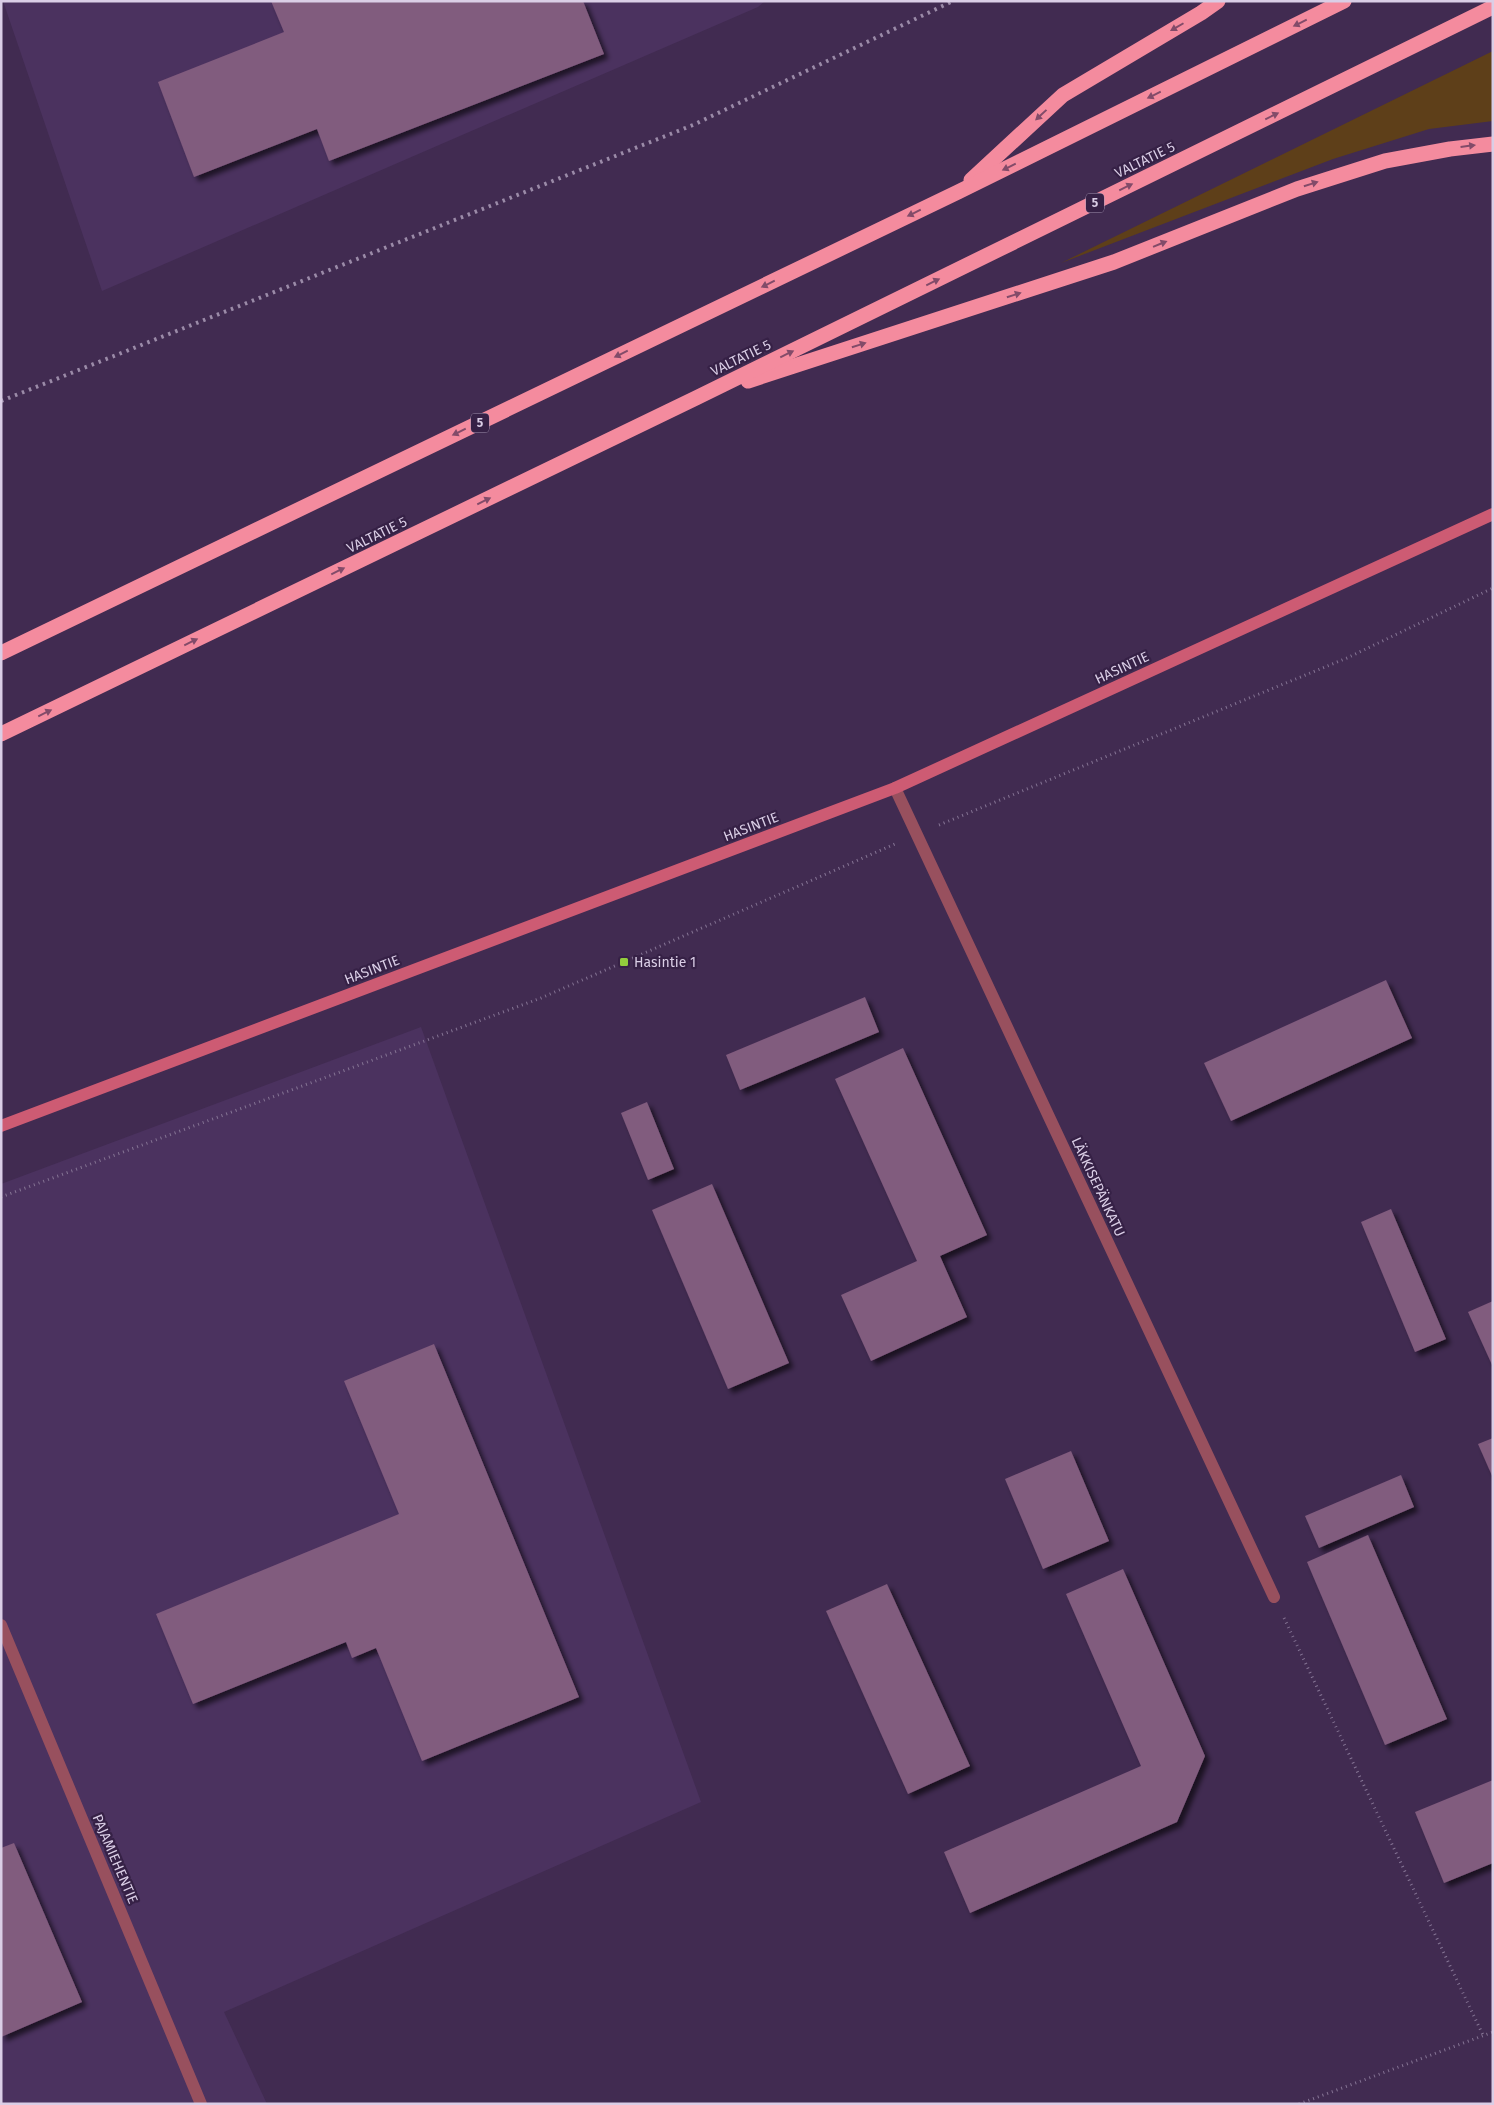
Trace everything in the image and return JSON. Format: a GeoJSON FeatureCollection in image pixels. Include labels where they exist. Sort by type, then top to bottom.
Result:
{"type":"FeatureCollection","features":[{"type":"Feature","properties":{"kind":"highway"},"geometry":{"type":"LineString","coordinates":[[958,192],[1063,95],[1201,14],[1218,1]]}},
{"type":"Feature","properties":{"kind":"highway","name":"5"},"geometry":{"type":"LineString","coordinates":[[1,653],[958,192],[1344,1]]}},
{"type":"Feature","properties":{"kind":"highway","name":"VALTATIE 5"},"geometry":{"type":"LineString","coordinates":[[1,734],[696,398],[1493,7]]}},
{"type":"Feature","properties":{"kind":"highway"},"geometry":{"type":"LineString","coordinates":[[696,398],[1114,262],[1305,186],[1385,161],[1450,148],[1493,144]]}},
{"type":"Feature","properties":{"kind":"street","name":"HASINTIE"},"geometry":{"type":"LineString","coordinates":[[1,1126],[895,788],[1493,514]]}},
{"type":"Feature","properties":{"kind":"street","name":"LÄKKISEPÄNKATU"},"geometry":{"type":"LineString","coordinates":[[895,788],[1274,1597]]}},
{"type":"Feature","properties":{"kind":"street","name":"PAJAMIEHENTIE"},"geometry":{"type":"LineString","coordinates":[[1,1625],[201,2104]]}},
{"type":"Feature","properties":{"kind":"path"},"geometry":{"type":"LineString","coordinates":[[1,1196],[541,998],[916,834],[1347,658],[1493,588]]}},
{"type":"Feature","properties":{"kind":"path"},"geometry":{"type":"LineString","coordinates":[[1274,1597],[1483,2035]]}},
{"type":"Feature","properties":{"kind":"path"},"geometry":{"type":"LineString","coordinates":[[1299,2104],[1493,2032]]}},
{"type":"Feature","properties":{"kind":"shaded area"},"geometry":{"type":"Polygon","coordinates":[[[3,1],[765,1],[758,7],[102,291],[3,1]]]}},
{"type":"Feature","properties":{"kind":"shaded area"},"geometry":{"type":"Polygon","coordinates":[[[1493,51],[1493,121],[1429,129],[1333,159],[1061,263],[1493,51]]]}},
{"type":"Feature","properties":{"kind":"shaded area"},"geometry":{"type":"Polygon","coordinates":[[[421,1027],[701,1802],[224,2012],[267,2104],[1,2104],[1,1184],[421,1027]]]}},
{"type":"Feature","properties":{"kind":"building"},"geometry":{"type":"Polygon","coordinates":[[[271,1],[583,1],[604,54],[329,161],[317,129],[194,177],[158,82],[284,32],[271,1]]]}},
{"type":"Feature","properties":{"kind":"building"},"geometry":{"type":"Polygon","coordinates":[[[1386,980],[1412,1038],[1231,1121],[1204,1063],[1386,980]]]}},
{"type":"Feature","properties":{"kind":"building"},"geometry":{"type":"Polygon","coordinates":[[[865,997],[879,1032],[740,1090],[726,1055],[865,997]]]}},
{"type":"Feature","properties":{"kind":"building"},"geometry":{"type":"Polygon","coordinates":[[[903,1048],[987,1235],[940,1256],[967,1317],[871,1361],[841,1295],[917,1261],[835,1079],[903,1048]]]}},
{"type":"Feature","properties":{"kind":"building"},"geometry":{"type":"Polygon","coordinates":[[[647,1102],[674,1169],[648,1180],[621,1113],[647,1102]]]}},
{"type":"Feature","properties":{"kind":"building"},"geometry":{"type":"Polygon","coordinates":[[[712,1184],[789,1363],[728,1389],[652,1210],[712,1184]]]}},
{"type":"Feature","properties":{"kind":"building"},"geometry":{"type":"Polygon","coordinates":[[[1391,1209],[1446,1339],[1415,1352],[1361,1222],[1391,1209]]]}},
{"type":"Feature","properties":{"kind":"building"},"geometry":{"type":"Polygon","coordinates":[[[1493,1301],[1493,1367],[1468,1312],[1493,1301]]]}},
{"type":"Feature","properties":{"kind":"building"},"geometry":{"type":"Polygon","coordinates":[[[434,1344],[579,1697],[422,1761],[376,1648],[352,1658],[346,1642],[193,1704],[156,1614],[399,1514],[344,1381],[434,1344]]]}},
{"type":"Feature","properties":{"kind":"building"},"geometry":{"type":"Polygon","coordinates":[[[1493,1438],[1493,1478],[1478,1444],[1493,1438]]]}},
{"type":"Feature","properties":{"kind":"building"},"geometry":{"type":"Polygon","coordinates":[[[1071,1451],[1109,1541],[1043,1569],[1005,1479],[1071,1451]]]}},
{"type":"Feature","properties":{"kind":"building"},"geometry":{"type":"Polygon","coordinates":[[[1401,1475],[1414,1507],[1319,1548],[1305,1516],[1401,1475]]]}},
{"type":"Feature","properties":{"kind":"building"},"geometry":{"type":"Polygon","coordinates":[[[1368,1535],[1447,1719],[1385,1745],[1307,1562],[1368,1535]]]}},
{"type":"Feature","properties":{"kind":"building"},"geometry":{"type":"Polygon","coordinates":[[[1123,1569],[1205,1756],[1177,1822],[970,1913],[944,1852],[1141,1766],[1066,1594],[1123,1569]]]}},
{"type":"Feature","properties":{"kind":"building"},"geometry":{"type":"Polygon","coordinates":[[[887,1584],[970,1766],[908,1794],[826,1611],[887,1584]]]}},
{"type":"Feature","properties":{"kind":"building"},"geometry":{"type":"Polygon","coordinates":[[[1493,1780],[1493,1863],[1444,1883],[1415,1812],[1493,1780]]]}},
{"type":"Feature","properties":{"kind":"building"},"geometry":{"type":"Polygon","coordinates":[[[14,1843],[82,2002],[1,2037],[1,1848],[14,1843]]]}},
{"type":"Feature","properties":{"kind":"railway"},"geometry":{"type":"LineString","coordinates":[[1,401],[693,125],[953,1]]}},
{"type":"Feature","properties":{"kind":"place","name":"Hasintie 1"},"geometry":{"type":"Point","coordinates":[624,962]}}]}
